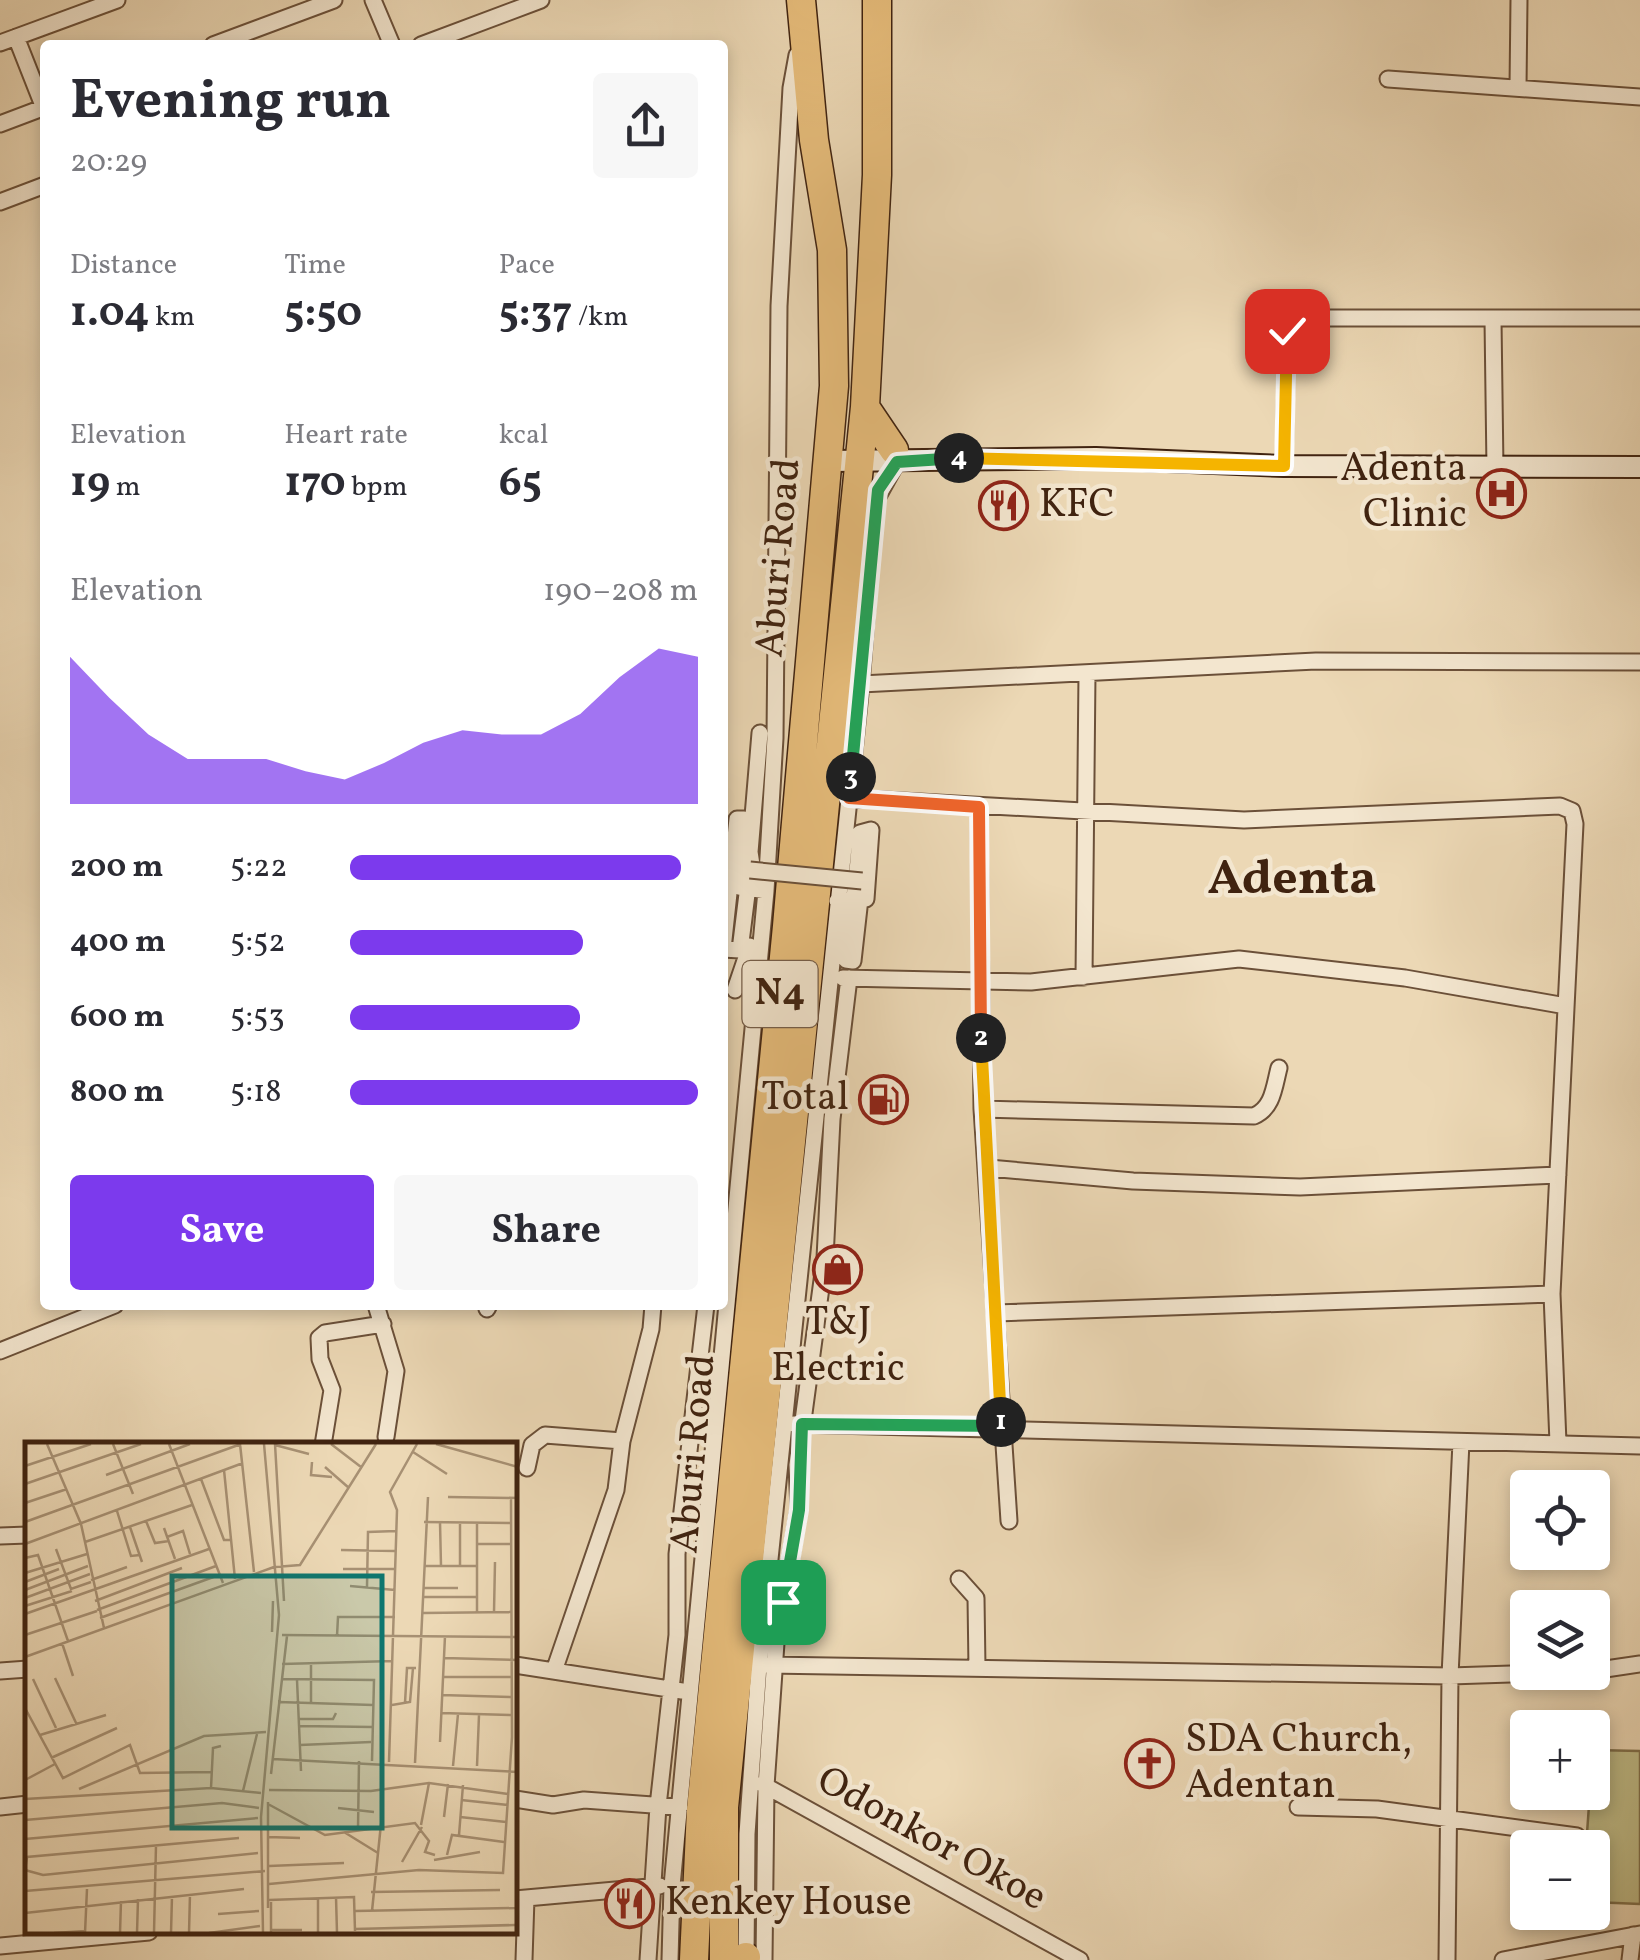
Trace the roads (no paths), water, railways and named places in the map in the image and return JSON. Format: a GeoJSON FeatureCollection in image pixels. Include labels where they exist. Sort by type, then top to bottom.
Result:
{"type":"FeatureCollection","features":[{"type":"Feature","properties":{"kind":"highway","name":"Aburi Road"},"geometry":{"type":"LineString","coordinates":[[694,1960],[701,1810],[749,1185],[830,454],[836,304],[801,0]]}},
{"type":"Feature","properties":{"kind":"highway","name":"N4"},"geometry":{"type":"LineString","coordinates":[[745,1959],[724,1808],[779,1374],[844,738],[877,175],[878,0]]}},
{"type":"Feature","properties":{"kind":"highway"},"geometry":{"type":"LineString","coordinates":[[865,407],[896,456]]}},
{"type":"Feature","properties":{"kind":"street"},"geometry":{"type":"LineString","coordinates":[[0,42],[117,0]]}},
{"type":"Feature","properties":{"kind":"street"},"geometry":{"type":"LineString","coordinates":[[226,40],[334,0]]}},
{"type":"Feature","properties":{"kind":"street"},"geometry":{"type":"LineString","coordinates":[[373,0],[390,40]]}},
{"type":"Feature","properties":{"kind":"street"},"geometry":{"type":"LineString","coordinates":[[489,0],[491,19]]}},
{"type":"Feature","properties":{"kind":"street"},"geometry":{"type":"LineString","coordinates":[[434,40],[542,0]]}},
{"type":"Feature","properties":{"kind":"street"},"geometry":{"type":"LineString","coordinates":[[1518,87],[1519,0]]}},
{"type":"Feature","properties":{"kind":"street"},"geometry":{"type":"LineString","coordinates":[[729,1213],[749,1185],[760,890],[775,738],[779,306],[792,88],[802,29]]}},
{"type":"Feature","properties":{"kind":"street"},"geometry":{"type":"LineString","coordinates":[[16,36],[40,98]]}},
{"type":"Feature","properties":{"kind":"street"},"geometry":{"type":"LineString","coordinates":[[1388,79],[1640,98]]}},
{"type":"Feature","properties":{"kind":"street"},"geometry":{"type":"LineString","coordinates":[[0,124],[40,109]]}},
{"type":"Feature","properties":{"kind":"street"},"geometry":{"type":"LineString","coordinates":[[0,202],[40,188]]}},
{"type":"Feature","properties":{"kind":"street"},"geometry":{"type":"LineString","coordinates":[[1284,466],[1287,331],[1298,318],[1640,318]]}},
{"type":"Feature","properties":{"kind":"street"},"geometry":{"type":"LineString","coordinates":[[1493,320],[1495,469]]}},
{"type":"Feature","properties":{"kind":"street"},"geometry":{"type":"LineString","coordinates":[[830,454],[1284,466],[1640,467]]}},
{"type":"Feature","properties":{"kind":"street"},"geometry":{"type":"LineString","coordinates":[[812,1036],[829,979],[849,798],[844,738],[861,684],[875,502],[896,456]]}},
{"type":"Feature","properties":{"kind":"street"},"geometry":{"type":"LineString","coordinates":[[861,684],[1316,661],[1640,662]]}},
{"type":"Feature","properties":{"kind":"street"},"geometry":{"type":"LineString","coordinates":[[1084,977],[1088,674]]}},
{"type":"Feature","properties":{"kind":"street"},"geometry":{"type":"LineString","coordinates":[[735,990],[750,948],[760,890],[750,852],[760,733]]}},
{"type":"Feature","properties":{"kind":"street"},"geometry":{"type":"LineString","coordinates":[[849,798],[1086,815],[1244,820],[1567,808],[1575,824],[1552,1294],[1558,1442]]}},
{"type":"Feature","properties":{"kind":"street"},"geometry":{"type":"LineString","coordinates":[[979,807],[982,1109],[989,1168],[1008,1521]]}},
{"type":"Feature","properties":{"kind":"street"},"geometry":{"type":"LineString","coordinates":[[728,896],[737,819],[744,818],[739,887],[760,890]]}},
{"type":"Feature","properties":{"kind":"street"},"geometry":{"type":"LineString","coordinates":[[728,949],[740,950],[750,870],[857,880],[860,834],[872,830],[866,899],[860,899],[853,961],[846,960],[854,900],[837,901]]}},
{"type":"Feature","properties":{"kind":"street"},"geometry":{"type":"LineString","coordinates":[[829,979],[980,981],[1084,977],[1239,959],[1405,978],[1566,1006]]}},
{"type":"Feature","properties":{"kind":"street"},"geometry":{"type":"LineString","coordinates":[[745,1959],[750,1778],[767,1665],[799,1510],[802,1424],[829,1222],[832,1119],[849,978]]}},
{"type":"Feature","properties":{"kind":"street"},"geometry":{"type":"LineString","coordinates":[[982,1109],[1254,1116],[1264,1111],[1270,1101],[1280,1068]]}},
{"type":"Feature","properties":{"kind":"street"},"geometry":{"type":"LineString","coordinates":[[989,1168],[1132,1180],[1300,1186],[1558,1175]]}},
{"type":"Feature","properties":{"kind":"street"},"geometry":{"type":"LineString","coordinates":[[996,1313],[1552,1294]]}},
{"type":"Feature","properties":{"kind":"street"},"geometry":{"type":"LineString","coordinates":[[0,1351],[102,1310]]}},
{"type":"Feature","properties":{"kind":"street"},"geometry":{"type":"LineString","coordinates":[[378,1310],[396,1370],[386,1438]]}},
{"type":"Feature","properties":{"kind":"street"},"geometry":{"type":"LineString","coordinates":[[554,1671],[616,1490],[622,1442],[651,1329],[652,1310]]}},
{"type":"Feature","properties":{"kind":"street"},"geometry":{"type":"LineString","coordinates":[[648,1960],[658,1806],[673,1690],[677,1554],[705,1310]]}},
{"type":"Feature","properties":{"kind":"street"},"geometry":{"type":"LineString","coordinates":[[670,1960],[672,1886],[721,1310]]}},
{"type":"Feature","properties":{"kind":"street"},"geometry":{"type":"LineString","coordinates":[[323,1442],[332,1390],[320,1359],[319,1338],[382,1324]]}},
{"type":"Feature","properties":{"kind":"street"},"geometry":{"type":"LineString","coordinates":[[745,1959],[766,1786],[767,1665],[784,1424],[779,1374]]}},
{"type":"Feature","properties":{"kind":"street"},"geometry":{"type":"LineString","coordinates":[[784,1424],[1001,1426],[1640,1446]]}},
{"type":"Feature","properties":{"kind":"street"},"geometry":{"type":"LineString","coordinates":[[527,1468],[532,1445],[545,1435],[622,1442]]}},
{"type":"Feature","properties":{"kind":"street"},"geometry":{"type":"LineString","coordinates":[[1447,1960],[1450,1676],[1461,1442]]}},
{"type":"Feature","properties":{"kind":"street"},"geometry":{"type":"LineString","coordinates":[[0,1536],[25,1534]]}},
{"type":"Feature","properties":{"kind":"street"},"geometry":{"type":"LineString","coordinates":[[959,1579],[976,1598],[977,1668]]}},
{"type":"Feature","properties":{"kind":"street"},"geometry":{"type":"LineString","coordinates":[[1610,1668],[1640,1664]]}},
{"type":"Feature","properties":{"kind":"street"},"geometry":{"type":"LineString","coordinates":[[518,1665],[691,1692]]}},
{"type":"Feature","properties":{"kind":"street"},"geometry":{"type":"LineString","coordinates":[[767,1665],[1510,1674]]}},
{"type":"Feature","properties":{"kind":"street"},"geometry":{"type":"LineString","coordinates":[[0,1671],[25,1668]]}},
{"type":"Feature","properties":{"kind":"street","name":"Odonkor Okoe"},"geometry":{"type":"LineString","coordinates":[[750,1778],[1080,1960]]}},
{"type":"Feature","properties":{"kind":"street"},"geometry":{"type":"LineString","coordinates":[[518,1799],[553,1805],[584,1800],[680,1806]]}},
{"type":"Feature","properties":{"kind":"street"},"geometry":{"type":"LineString","coordinates":[[0,1806],[25,1804]]}},
{"type":"Feature","properties":{"kind":"street"},"geometry":{"type":"LineString","coordinates":[[1298,1806],[1378,1809],[1528,1830]]}},
{"type":"Feature","properties":{"kind":"street"},"geometry":{"type":"LineString","coordinates":[[524,1960],[520,1898],[672,1886]]}},
{"type":"Feature","properties":{"kind":"street"},"geometry":{"type":"LineString","coordinates":[[1503,1960],[1637,1934],[1630,1960]]}},
{"type":"Feature","properties":{"kind":"street"},"geometry":{"type":"LineString","coordinates":[[0,1946],[118,1935]]}},
{"type":"Feature","properties":{"kind":"place","name":"Adenta Clinic"},"geometry":{"type":"Point","coordinates":[1502,493]}},
{"type":"Feature","properties":{"kind":"place","name":"KFC"},"geometry":{"type":"Point","coordinates":[1004,506]}},
{"type":"Feature","properties":{"kind":"place","name":"Total"},"geometry":{"type":"Point","coordinates":[884,1099]}},
{"type":"Feature","properties":{"kind":"place","name":"T&J Electric"},"geometry":{"type":"Point","coordinates":[838,1269]}},
{"type":"Feature","properties":{"kind":"place","name":"SDA Church, Adentan"},"geometry":{"type":"Point","coordinates":[1150,1764]}},
{"type":"Feature","properties":{"kind":"place","name":"Kenkey House"},"geometry":{"type":"Point","coordinates":[630,1904]}},
{"type":"Feature","properties":{"kind":"district","name":"Adenta"},"geometry":{"type":"Point","coordinates":[1292,880]}}]}
